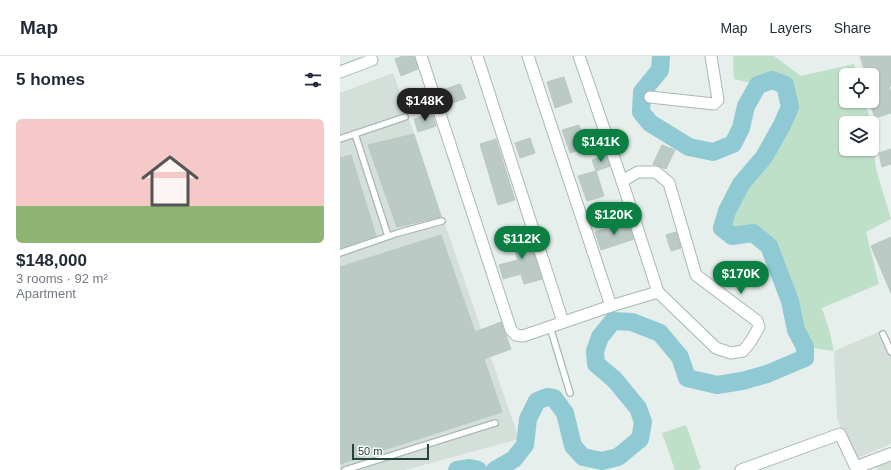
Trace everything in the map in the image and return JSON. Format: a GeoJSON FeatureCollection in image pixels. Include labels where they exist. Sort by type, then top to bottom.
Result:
{"type":"FeatureCollection","features":[{"type":"Feature","properties":{"kind":"street"},"geometry":{"type":"LineString","coordinates":[[340,72],[372,60],[370,56]]}},
{"type":"Feature","properties":{"kind":"street"},"geometry":{"type":"LineString","coordinates":[[421,56],[511,330],[516,335],[523,336],[611,306],[658,292]]}},
{"type":"Feature","properties":{"kind":"street"},"geometry":{"type":"LineString","coordinates":[[477,56],[563,322]]}},
{"type":"Feature","properties":{"kind":"street"},"geometry":{"type":"LineString","coordinates":[[528,56],[611,306]]}},
{"type":"Feature","properties":{"kind":"street"},"geometry":{"type":"LineString","coordinates":[[579,56],[658,292],[716,348],[731,353],[743,352],[759,327],[757,321],[696,275],[669,183],[656,172],[638,172],[622,181]]}},
{"type":"Feature","properties":{"kind":"street"},"geometry":{"type":"LineString","coordinates":[[650,97],[714,104],[718,100],[711,56]]}},
{"type":"Feature","properties":{"kind":"street"},"geometry":{"type":"LineString","coordinates":[[741,470],[840,434],[858,470],[862,465],[891,454]]}},
{"type":"Feature","properties":{"kind":"lane"},"geometry":{"type":"LineString","coordinates":[[340,139],[405,116]]}},
{"type":"Feature","properties":{"kind":"lane"},"geometry":{"type":"LineString","coordinates":[[355,134],[388,236]]}},
{"type":"Feature","properties":{"kind":"lane"},"geometry":{"type":"LineString","coordinates":[[340,253],[388,236],[442,221]]}},
{"type":"Feature","properties":{"kind":"lane"},"geometry":{"type":"LineString","coordinates":[[550,327],[570,393]]}},
{"type":"Feature","properties":{"kind":"lane"},"geometry":{"type":"LineString","coordinates":[[883,334],[891,352]]}},
{"type":"Feature","properties":{"kind":"lane"},"geometry":{"type":"LineString","coordinates":[[345,470],[494,423]]}},
{"type":"Feature","properties":{"kind":"shaded area"},"geometry":{"type":"Polygon","coordinates":[[[393,73],[519,439],[405,470],[340,470],[340,93],[393,73]]]}},
{"type":"Feature","properties":{"kind":"shaded area"},"geometry":{"type":"Polygon","coordinates":[[[881,331],[891,354],[891,444],[853,460],[837,418],[834,351],[881,331]]]}},
{"type":"Feature","properties":{"kind":"shaded area"},"geometry":{"type":"Polygon","coordinates":[[[891,453],[891,470],[878,470],[873,460],[891,453]]]}},
{"type":"Feature","properties":{"kind":"green space"},"geometry":{"type":"Polygon","coordinates":[[[733,56],[774,56],[801,76],[854,64],[855,68],[839,68],[839,108],[867,108],[869,116],[839,116],[839,156],[875,156],[876,169],[891,219],[866,232],[879,284],[822,308],[834,351],[805,347],[796,330],[790,301],[770,246],[753,233],[732,236],[722,228],[727,211],[741,184],[764,157],[790,107],[784,85],[772,80],[758,85],[734,79],[733,56]]]}},
{"type":"Feature","properties":{"kind":"green space"},"geometry":{"type":"Polygon","coordinates":[[[686,425],[701,468],[697,470],[675,470],[662,433],[686,425]]]}},
{"type":"Feature","properties":{"kind":"building"},"geometry":{"type":"Polygon","coordinates":[[[403,56],[414,56],[418,69],[401,76],[395,59],[403,56]]]}},
{"type":"Feature","properties":{"kind":"building"},"geometry":{"type":"Polygon","coordinates":[[[860,56],[891,56],[891,86],[889,86],[891,93],[891,113],[879,117],[874,116],[871,108],[879,108],[879,68],[864,68],[860,56]]]}},
{"type":"Feature","properties":{"kind":"building"},"geometry":{"type":"Polygon","coordinates":[[[564,77],[572,102],[555,108],[547,82],[564,77]]]}},
{"type":"Feature","properties":{"kind":"building"},"geometry":{"type":"Polygon","coordinates":[[[460,84],[466,98],[447,105],[442,90],[460,84]]]}},
{"type":"Feature","properties":{"kind":"building"},"geometry":{"type":"Polygon","coordinates":[[[432,113],[436,126],[418,132],[414,119],[432,113]]]}},
{"type":"Feature","properties":{"kind":"building"},"geometry":{"type":"Polygon","coordinates":[[[579,125],[587,147],[570,153],[562,130],[579,125]]]}},
{"type":"Feature","properties":{"kind":"building"},"geometry":{"type":"Polygon","coordinates":[[[414,134],[441,217],[397,227],[368,145],[414,134]]]}},
{"type":"Feature","properties":{"kind":"building"},"geometry":{"type":"Polygon","coordinates":[[[530,138],[535,153],[520,158],[515,143],[530,138]]]}},
{"type":"Feature","properties":{"kind":"building"},"geometry":{"type":"Polygon","coordinates":[[[496,139],[515,200],[498,205],[480,144],[496,139]]]}},
{"type":"Feature","properties":{"kind":"building"},"geometry":{"type":"Polygon","coordinates":[[[662,145],[675,150],[666,169],[653,164],[662,145]]]}},
{"type":"Feature","properties":{"kind":"building"},"geometry":{"type":"Polygon","coordinates":[[[891,149],[891,164],[882,167],[879,153],[891,149]]]}},
{"type":"Feature","properties":{"kind":"building"},"geometry":{"type":"Polygon","coordinates":[[[351,155],[376,236],[340,248],[340,158],[351,155]]]}},
{"type":"Feature","properties":{"kind":"building"},"geometry":{"type":"Polygon","coordinates":[[[606,155],[610,166],[596,171],[592,160],[606,155]]]}},
{"type":"Feature","properties":{"kind":"building"},"geometry":{"type":"Polygon","coordinates":[[[596,171],[604,196],[587,201],[578,176],[596,171]]]}},
{"type":"Feature","properties":{"kind":"building"},"geometry":{"type":"Polygon","coordinates":[[[629,224],[634,239],[601,250],[595,232],[614,226],[615,228],[629,224]]]}},
{"type":"Feature","properties":{"kind":"building"},"geometry":{"type":"Polygon","coordinates":[[[526,229],[542,279],[524,284],[521,274],[503,279],[499,265],[518,260],[509,235],[526,229]]]}},
{"type":"Feature","properties":{"kind":"building"},"geometry":{"type":"Polygon","coordinates":[[[676,232],[681,248],[671,251],[666,235],[676,232]]]}},
{"type":"Feature","properties":{"kind":"building"},"geometry":{"type":"Polygon","coordinates":[[[441,235],[475,332],[501,322],[511,349],[484,359],[502,412],[340,464],[340,267],[441,235]]]}},
{"type":"Feature","properties":{"kind":"building"},"geometry":{"type":"Polygon","coordinates":[[[891,237],[891,293],[871,246],[891,237]]]}},
{"type":"Feature","properties":{"kind":"waterway"},"geometry":{"type":"LineString","coordinates":[[495,470],[514,459],[525,445],[528,419],[537,401],[547,397],[554,398],[565,413],[573,446],[583,457],[602,461],[618,457],[640,439],[643,422],[638,408],[614,379],[596,364],[595,351],[600,337],[613,321],[632,322],[660,333],[680,357],[687,378],[717,385],[742,381],[767,374],[805,358],[805,347],[796,330],[790,301],[769,246],[753,233],[732,236],[722,228],[727,211],[741,184],[764,157],[782,125],[790,107],[785,85],[772,80],[758,85],[746,106],[741,128],[733,144],[713,152],[689,147],[650,123],[641,112],[642,92],[660,70],[661,56]]}},
{"type":"Feature","properties":{"kind":"waterway"},"geometry":{"type":"LineString","coordinates":[[457,470],[470,468],[478,470]]}}]}
